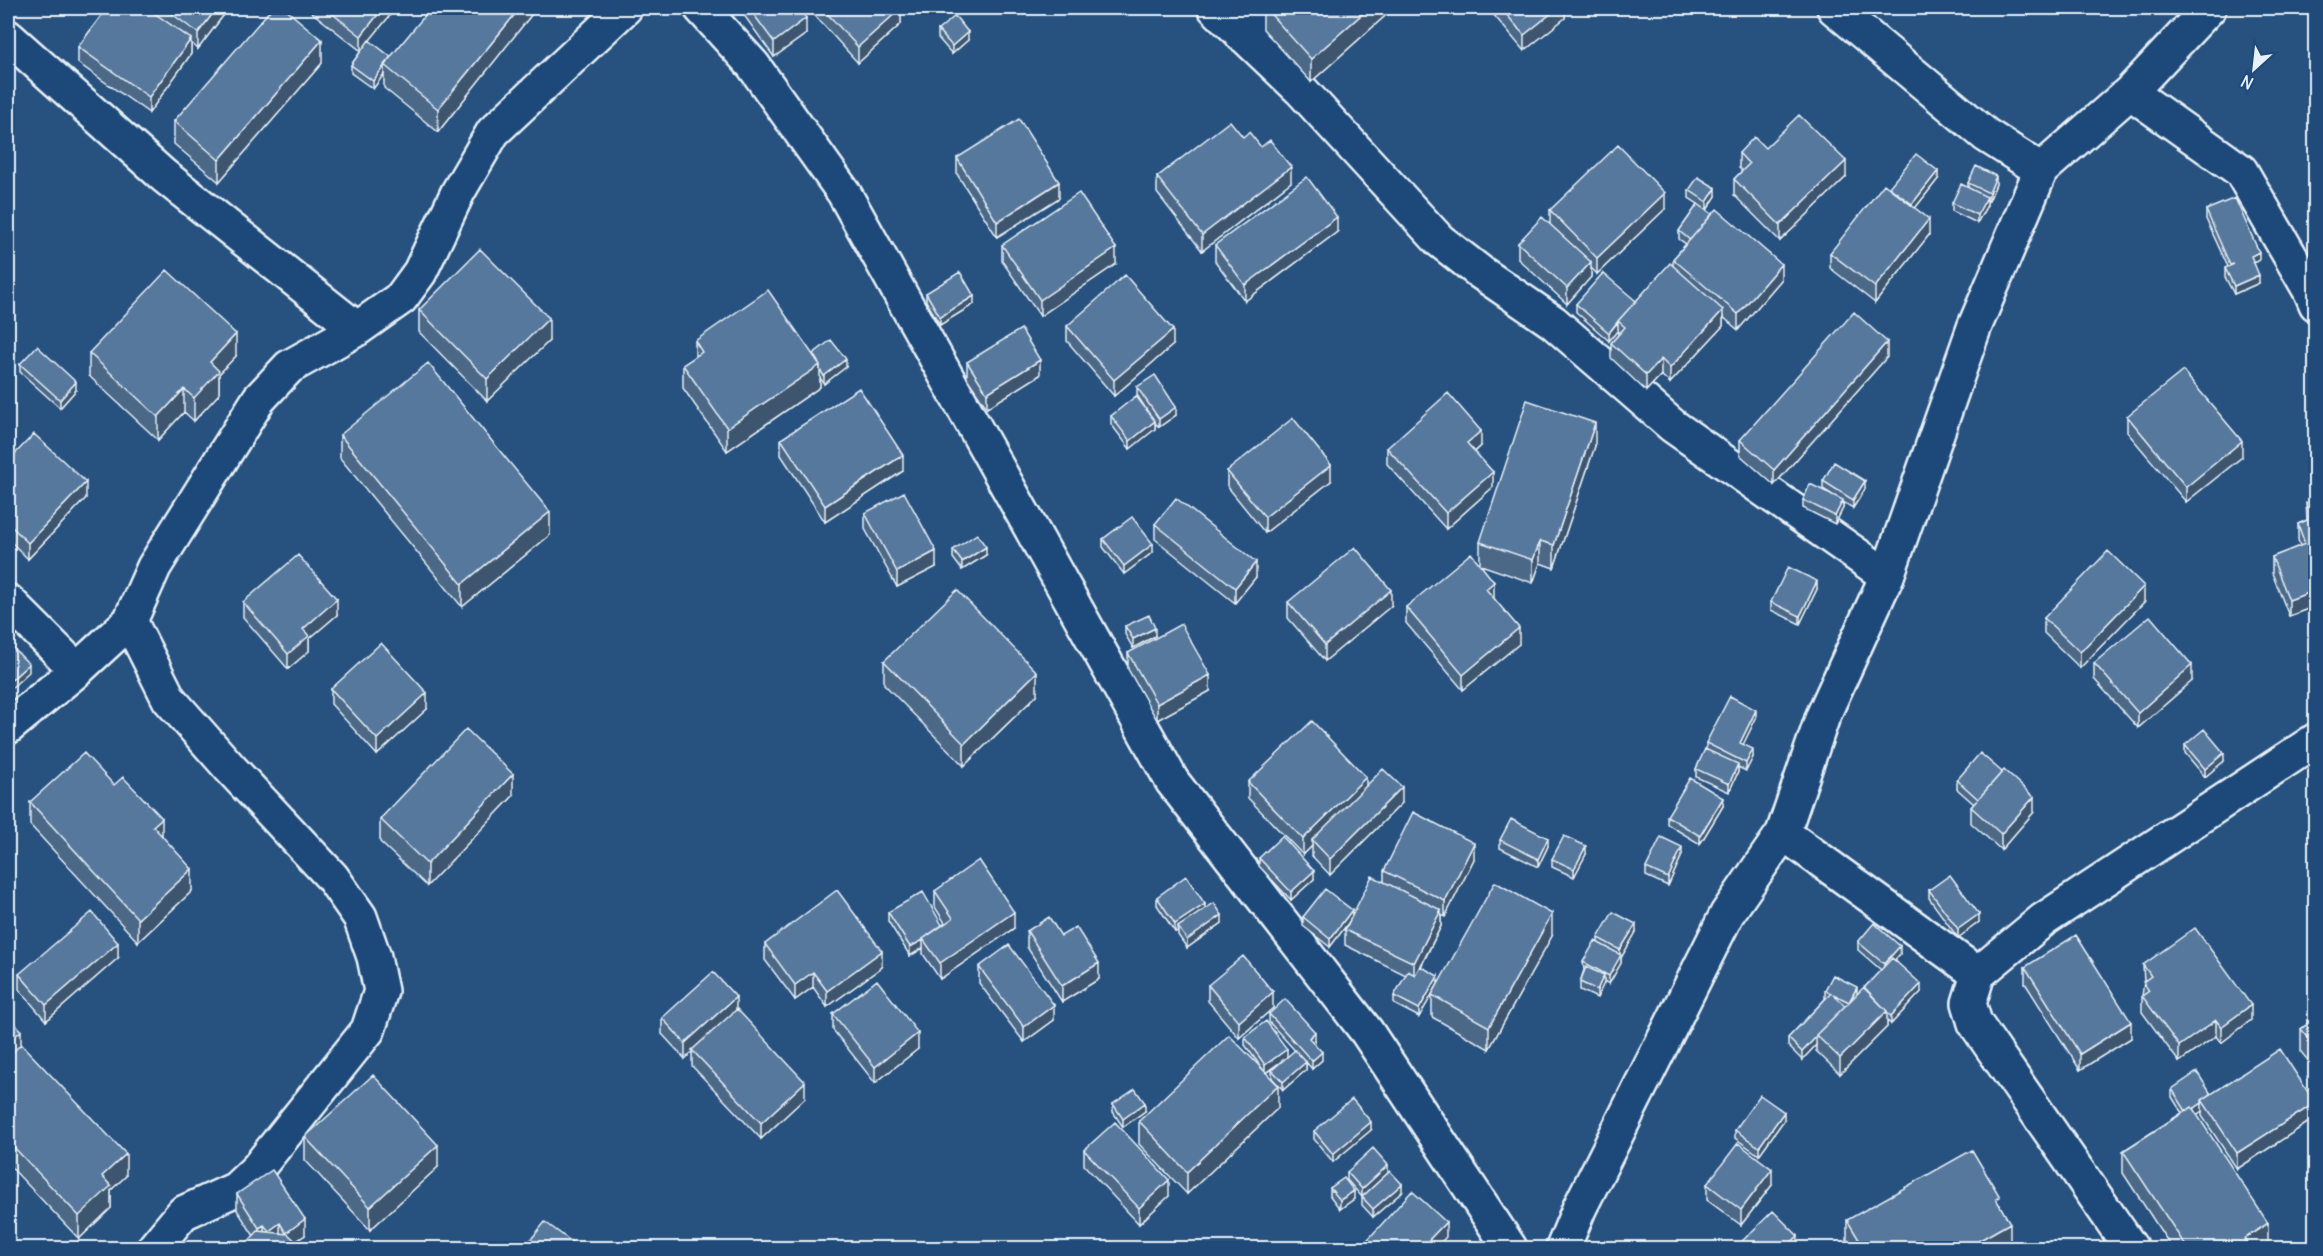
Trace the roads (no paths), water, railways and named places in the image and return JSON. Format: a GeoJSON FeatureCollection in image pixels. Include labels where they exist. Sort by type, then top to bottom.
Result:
{"type":"FeatureCollection","features":[{"type":"Feature","properties":{"kind":"street"},"geometry":{"type":"LineString","coordinates":[[8,727],[77,670],[130,621],[154,567],[259,399],[289,367],[357,329],[401,298],[420,273],[458,192],[493,132],[625,8]]}},
{"type":"Feature","properties":{"kind":"street"},"geometry":{"type":"LineString","coordinates":[[701,8],[753,65],[844,193],[1172,781],[1367,1032],[1510,1248]]}},
{"type":"Feature","properties":{"kind":"street"},"geometry":{"type":"LineString","coordinates":[[1215,8],[1301,90],[1439,240],[1480,272],[1553,322],[1673,426],[1887,576]]}},
{"type":"Feature","properties":{"kind":"street"},"geometry":{"type":"LineString","coordinates":[[1242,35],[1266,8]]}},
{"type":"Feature","properties":{"kind":"street"},"geometry":{"type":"LineString","coordinates":[[1834,8],[1986,135],[2041,170]]}},
{"type":"Feature","properties":{"kind":"street"},"geometry":{"type":"LineString","coordinates":[[1563,1248],[1579,1209],[1727,914],[1783,833],[1823,716],[1887,576],[1974,328],[2041,170],[2130,92],[2209,8]]}},
{"type":"Feature","properties":{"kind":"street"},"geometry":{"type":"LineString","coordinates":[[8,37],[164,176],[357,329]]}},
{"type":"Feature","properties":{"kind":"street"},"geometry":{"type":"LineString","coordinates":[[2130,92],[2241,171],[2312,292],[2316,304]]}},
{"type":"Feature","properties":{"kind":"street"},"geometry":{"type":"LineString","coordinates":[[8,601],[77,670]]}},
{"type":"Feature","properties":{"kind":"street"},"geometry":{"type":"LineString","coordinates":[[130,621],[169,699],[332,877],[360,916],[374,957],[381,991],[368,1030],[258,1169],[236,1190],[183,1213],[154,1248]]}},
{"type":"Feature","properties":{"kind":"street"},"geometry":{"type":"LineString","coordinates":[[2131,1248],[1975,1023],[1969,1003],[1978,974],[2043,920],[2316,740]]}},
{"type":"Feature","properties":{"kind":"street"},"geometry":{"type":"LineString","coordinates":[[1783,833],[1978,974]]}}]}
